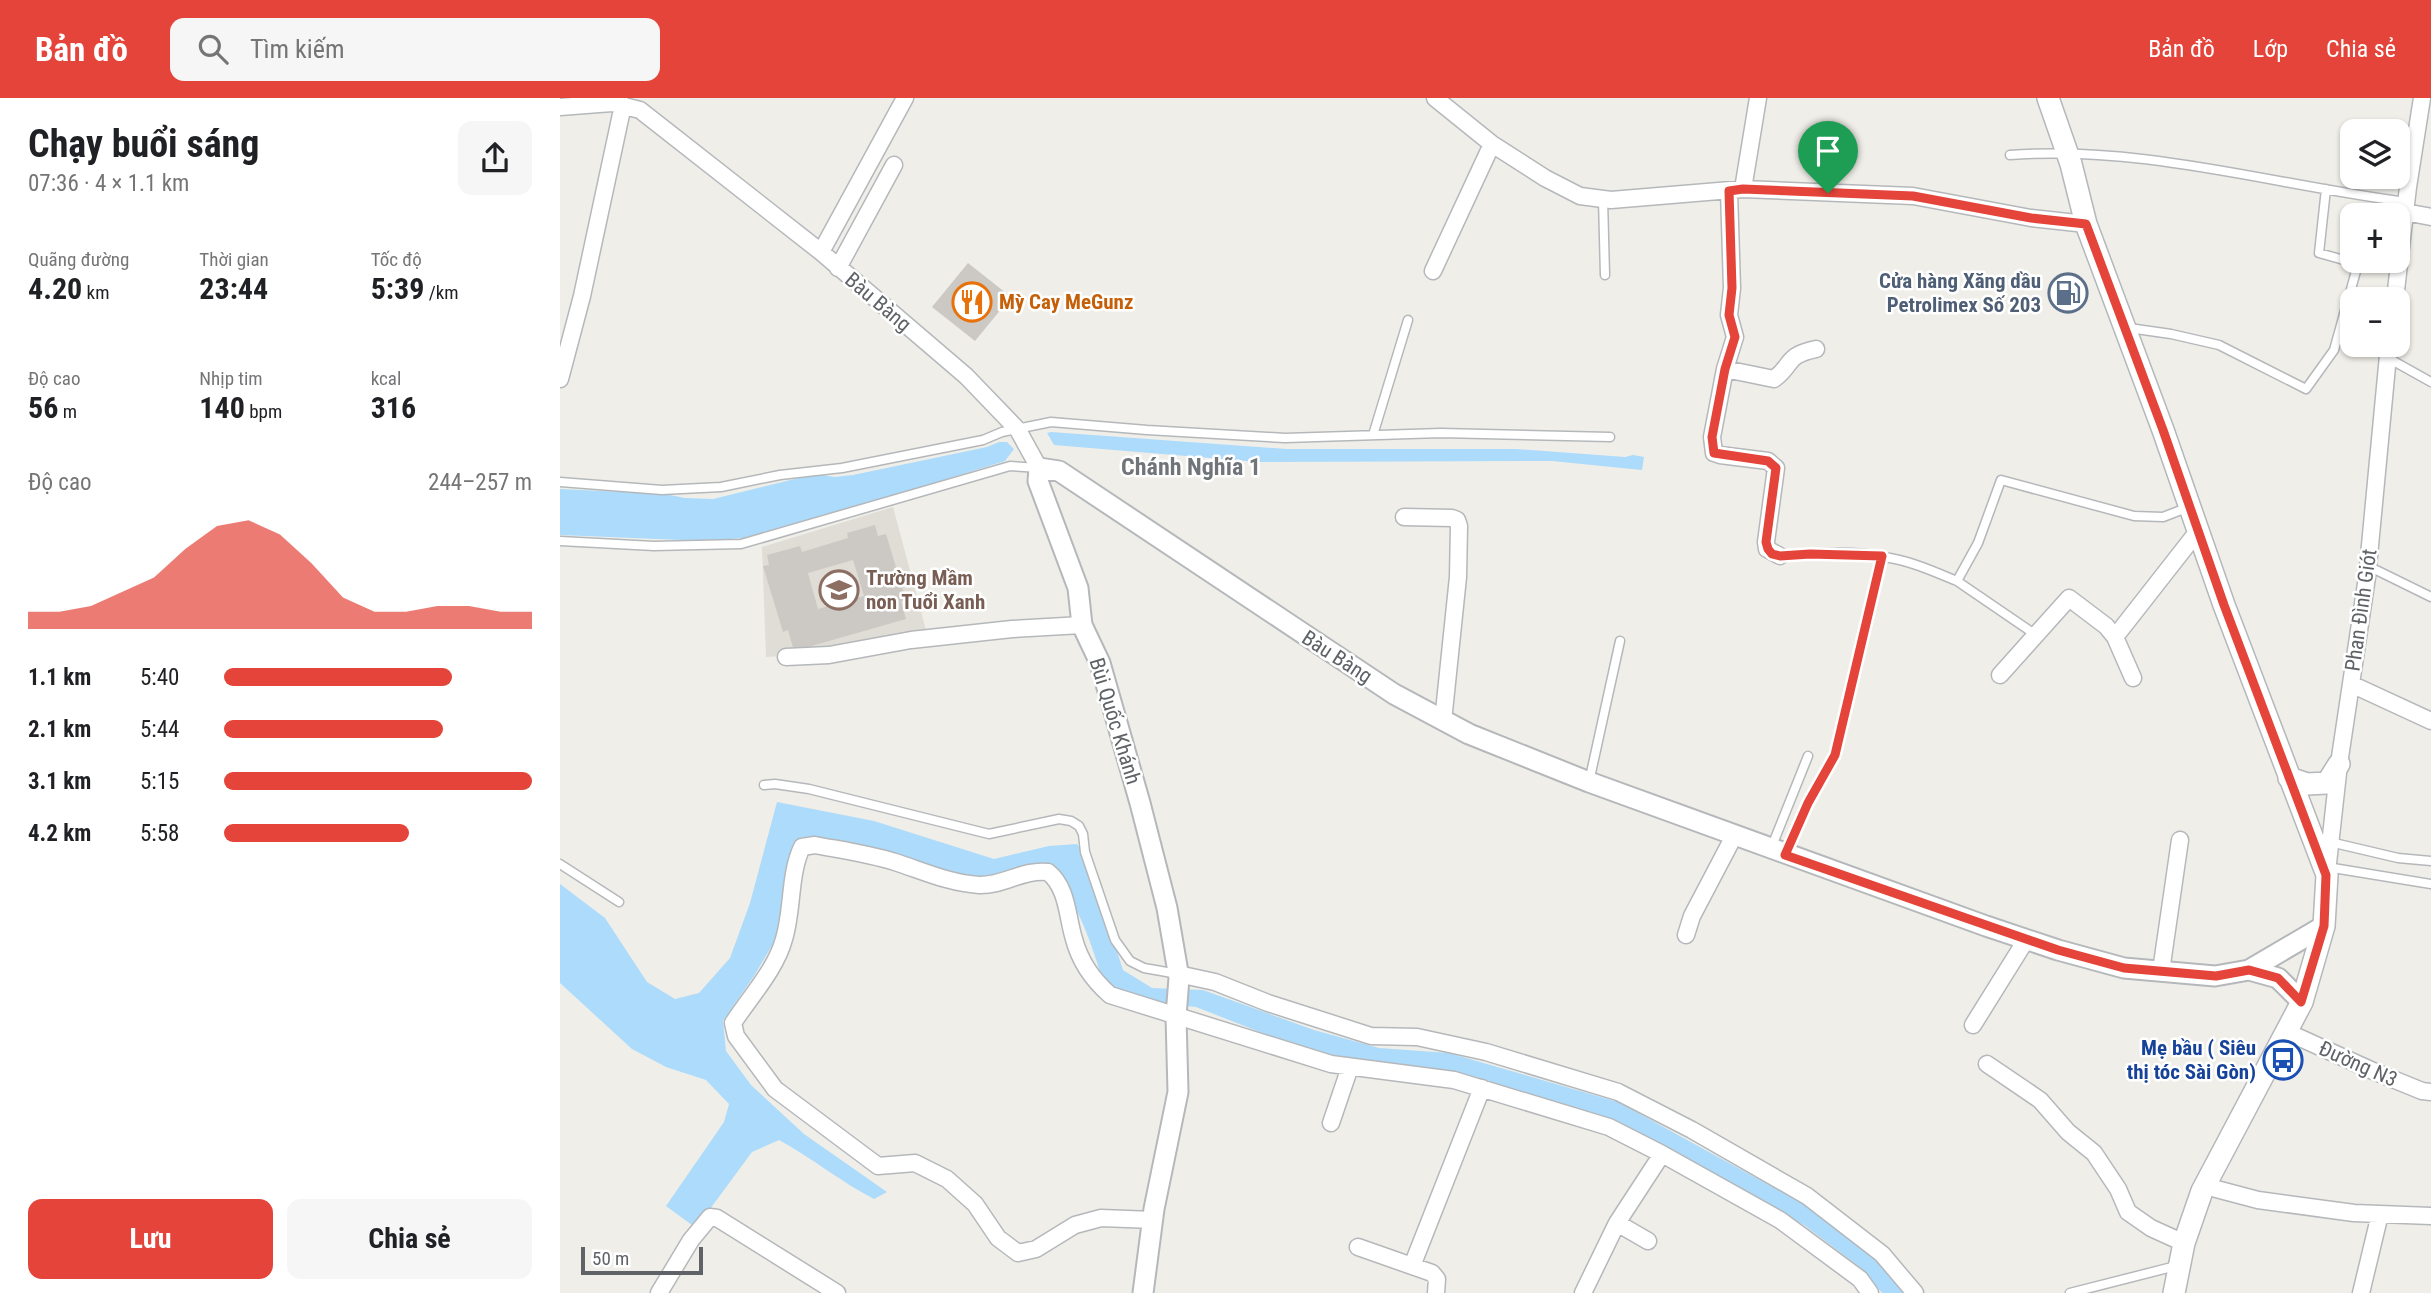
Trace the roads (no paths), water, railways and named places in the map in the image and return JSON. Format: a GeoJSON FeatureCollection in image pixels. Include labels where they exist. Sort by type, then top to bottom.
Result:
{"type":"FeatureCollection","features":[{"type":"Feature","properties":{"kind":"main road"},"geometry":{"type":"LineString","coordinates":[[2048,98],[2086,224],[2289,778],[2327,871],[2324,926],[2301,1002],[2205,1186],[2184,1243],[2174,1293]]}},
{"type":"Feature","properties":{"kind":"main road"},"geometry":{"type":"LineString","coordinates":[[2289,778],[2307,784],[2327,783],[2339,764]]}},
{"type":"Feature","properties":{"kind":"street"},"geometry":{"type":"LineString","coordinates":[[821,252],[905,98]]}},
{"type":"Feature","properties":{"kind":"street"},"geometry":{"type":"LineString","coordinates":[[1435,98],[1492,144],[1545,178],[1580,196],[1603,199],[1652,198],[1736,190],[1913,196],[2031,218],[2086,224]]}},
{"type":"Feature","properties":{"kind":"street"},"geometry":{"type":"LineString","coordinates":[[1758,98],[1736,190],[1729,315],[1735,337],[1725,369],[1712,449],[1720,455],[1768,461],[1776,468],[1766,542],[1772,554],[1780,556]]}},
{"type":"Feature","properties":{"kind":"street"},"geometry":{"type":"LineString","coordinates":[[2407,203],[2422,98]]}},
{"type":"Feature","properties":{"kind":"street"},"geometry":{"type":"LineString","coordinates":[[560,107],[632,104],[560,379]]}},
{"type":"Feature","properties":{"kind":"street","name":"Bàu Bàng"},"geometry":{"type":"LineString","coordinates":[[632,104],[821,252],[965,376],[1018,430],[1039,468],[1059,471],[1394,694],[1443,721],[1589,782],[2026,940],[2124,968],[2216,976],[2249,970]]}},
{"type":"Feature","properties":{"kind":"street"},"geometry":{"type":"LineString","coordinates":[[1433,271],[1492,144]]}},
{"type":"Feature","properties":{"kind":"street"},"geometry":{"type":"LineString","coordinates":[[838,268],[894,165]]}},
{"type":"Feature","properties":{"kind":"street"},"geometry":{"type":"LineString","coordinates":[[2410,209],[2431,217]]}},
{"type":"Feature","properties":{"kind":"street"},"geometry":{"type":"LineString","coordinates":[[1725,369],[1774,379],[1781,374],[1788,361],[1800,353],[1816,349]]}},
{"type":"Feature","properties":{"kind":"street","name":"Phan Đình Giót"},"geometry":{"type":"LineString","coordinates":[[2327,871],[2339,764],[2368,566],[2388,357]]}},
{"type":"Feature","properties":{"kind":"street","name":"Bùi Quốc Khánh"},"geometry":{"type":"LineString","coordinates":[[1039,468],[1038,481],[1078,588],[1082,625],[1100,663],[1167,908],[1179,976],[1177,1013]]}},
{"type":"Feature","properties":{"kind":"street"},"geometry":{"type":"LineString","coordinates":[[1404,517],[1452,518],[1457,520],[1459,526],[1457,590],[1443,721]]}},
{"type":"Feature","properties":{"kind":"street"},"geometry":{"type":"LineString","coordinates":[[2115,637],[2198,531]]}},
{"type":"Feature","properties":{"kind":"street"},"geometry":{"type":"LineString","coordinates":[[2000,675],[2069,598],[2099,620],[2115,637],[2133,678]]}},
{"type":"Feature","properties":{"kind":"street"},"geometry":{"type":"LineString","coordinates":[[786,657],[829,655],[911,640],[1012,629],[1082,625]]}},
{"type":"Feature","properties":{"kind":"street"},"geometry":{"type":"LineString","coordinates":[[2351,684],[2431,720]]}},
{"type":"Feature","properties":{"kind":"street"},"geometry":{"type":"LineString","coordinates":[[1686,935],[1692,916],[1734,836]]}},
{"type":"Feature","properties":{"kind":"street"},"geometry":{"type":"LineString","coordinates":[[2161,971],[2180,840]]}},
{"type":"Feature","properties":{"kind":"street"},"geometry":{"type":"LineString","coordinates":[[1153,1220],[1101,1218],[1075,1225],[1037,1249],[1017,1253],[998,1238],[975,1204],[947,1180],[915,1163],[878,1166],[775,1089],[736,1036],[733,1023],[779,953],[785,937],[800,853],[806,845],[893,862],[934,877],[981,885],[995,884],[1028,872],[1048,872],[1060,887],[1071,921],[1073,938],[1087,970],[1096,983],[1110,995],[1177,1013],[1332,1063],[1454,1080],[1609,1127],[1780,1220],[1860,1279],[1870,1293]]}},
{"type":"Feature","properties":{"kind":"street"},"geometry":{"type":"LineString","coordinates":[[2249,970],[2324,926]]}},
{"type":"Feature","properties":{"kind":"street"},"geometry":{"type":"LineString","coordinates":[[1973,1025],[2026,940]]}},
{"type":"Feature","properties":{"kind":"street"},"geometry":{"type":"LineString","coordinates":[[2249,970],[2278,978],[2301,1002]]}},
{"type":"Feature","properties":{"kind":"street"},"geometry":{"type":"LineString","coordinates":[[1179,976],[1216,982],[1268,1003],[1371,1036],[1417,1037],[1463,1047],[1618,1092],[1692,1130],[1807,1196],[1882,1254],[1915,1293]]}},
{"type":"Feature","properties":{"kind":"street"},"geometry":{"type":"LineString","coordinates":[[1143,1293],[1153,1220],[1178,1092],[1177,1013]]}},
{"type":"Feature","properties":{"kind":"street","name":"Đường N3"},"geometry":{"type":"LineString","coordinates":[[2287,1032],[2385,1076],[2421,1091],[2431,1092]]}},
{"type":"Feature","properties":{"kind":"street"},"geometry":{"type":"LineString","coordinates":[[1987,1064],[2040,1100],[2068,1132],[2094,1153],[2118,1189],[2128,1212],[2151,1228],[2184,1243]]}},
{"type":"Feature","properties":{"kind":"street"},"geometry":{"type":"LineString","coordinates":[[1332,1123],[1350,1067]]}},
{"type":"Feature","properties":{"kind":"street"},"geometry":{"type":"LineString","coordinates":[[1412,1266],[1482,1088]]}},
{"type":"Feature","properties":{"kind":"street"},"geometry":{"type":"LineString","coordinates":[[1583,1293],[1617,1223],[1662,1154]]}},
{"type":"Feature","properties":{"kind":"street"},"geometry":{"type":"LineString","coordinates":[[2205,1186],[2258,1199],[2354,1213],[2431,1216]]}},
{"type":"Feature","properties":{"kind":"street"},"geometry":{"type":"LineString","coordinates":[[2361,1293],[2380,1214]]}},
{"type":"Feature","properties":{"kind":"street"},"geometry":{"type":"LineString","coordinates":[[659,1293],[691,1240],[710,1217],[718,1219],[837,1293]]}},
{"type":"Feature","properties":{"kind":"street"},"geometry":{"type":"LineString","coordinates":[[1617,1223],[1648,1241]]}},
{"type":"Feature","properties":{"kind":"street"},"geometry":{"type":"LineString","coordinates":[[1358,1247],[1432,1273],[1437,1279],[1436,1293]]}},
{"type":"Feature","properties":{"kind":"lane"},"geometry":{"type":"LineString","coordinates":[[2010,155],[2124,156],[2326,189],[2388,203]]}},
{"type":"Feature","properties":{"kind":"lane"},"geometry":{"type":"LineString","coordinates":[[2126,328],[2171,334],[2219,345],[2306,389],[2334,350],[2358,264],[2319,253],[2326,189]]}},
{"type":"Feature","properties":{"kind":"lane"},"geometry":{"type":"LineString","coordinates":[[1603,199],[1605,275]]}},
{"type":"Feature","properties":{"kind":"lane"},"geometry":{"type":"LineString","coordinates":[[1373,435],[1408,320]]}},
{"type":"Feature","properties":{"kind":"lane"},"geometry":{"type":"LineString","coordinates":[[2397,357],[2431,382]]}},
{"type":"Feature","properties":{"kind":"lane"},"geometry":{"type":"LineString","coordinates":[[560,482],[663,490],[721,487],[780,475],[842,468],[983,440],[1002,432],[1051,422],[1285,438],[1524,434],[1610,437]]}},
{"type":"Feature","properties":{"kind":"lane"},"geometry":{"type":"LineString","coordinates":[[560,541],[654,546],[741,544],[1010,466],[1039,468]]}},
{"type":"Feature","properties":{"kind":"lane"},"geometry":{"type":"LineString","coordinates":[[1957,580],[1978,543],[2001,480],[2134,516],[2164,517],[2189,507]]}},
{"type":"Feature","properties":{"kind":"lane"},"geometry":{"type":"LineString","coordinates":[[1780,556],[1882,556],[1918,565],[1957,580],[2036,635]]}},
{"type":"Feature","properties":{"kind":"lane"},"geometry":{"type":"LineString","coordinates":[[1778,852],[1835,755],[1882,556]]}},
{"type":"Feature","properties":{"kind":"lane"},"geometry":{"type":"LineString","coordinates":[[2368,566],[2431,597]]}},
{"type":"Feature","properties":{"kind":"lane"},"geometry":{"type":"LineString","coordinates":[[1589,782],[1620,641]]}},
{"type":"Feature","properties":{"kind":"lane"},"geometry":{"type":"LineString","coordinates":[[1778,852],[1808,756]]}},
{"type":"Feature","properties":{"kind":"lane"},"geometry":{"type":"LineString","coordinates":[[764,785],[809,789],[989,834],[1059,819],[1071,821],[1079,826],[1083,834],[1085,852],[1115,940],[1130,961],[1144,968],[1179,976]]}},
{"type":"Feature","properties":{"kind":"lane"},"geometry":{"type":"LineString","coordinates":[[2330,842],[2398,858],[2431,861]]}},
{"type":"Feature","properties":{"kind":"lane"},"geometry":{"type":"LineString","coordinates":[[560,864],[619,902]]}},
{"type":"Feature","properties":{"kind":"lane"},"geometry":{"type":"LineString","coordinates":[[2327,871],[2431,884]]}},
{"type":"Feature","properties":{"kind":"lane"},"geometry":{"type":"LineString","coordinates":[[2070,1293],[2178,1266]]}},
{"type":"Feature","properties":{"kind":"water"},"geometry":{"type":"Polygon","coordinates":[[[1047,433],[1287,449],[1516,449],[1644,457],[1642,470],[1552,461],[1258,462],[1054,445],[1047,433]]]}},
{"type":"Feature","properties":{"kind":"water"},"geometry":{"type":"Polygon","coordinates":[[[1007,442],[1014,449],[1005,461],[818,519],[743,538],[706,541],[560,535],[560,489],[713,499],[815,474],[835,477],[853,475],[987,447],[1007,442]]]}},
{"type":"Feature","properties":{"kind":"water"},"geometry":{"type":"Polygon","coordinates":[[[777,802],[874,821],[994,859],[1049,846],[1077,844],[1086,857],[1123,970],[1152,988],[1203,990],[1314,1030],[1379,1048],[1449,1053],[1618,1102],[1802,1203],[1888,1263],[1908,1293],[1882,1293],[1861,1268],[1804,1225],[1602,1118],[1336,1062],[1196,1007],[1130,1000],[1105,987],[1077,911],[1049,869],[993,877],[961,877],[874,853],[801,837],[774,942],[723,1021],[726,1051],[751,1085],[804,1134],[887,1192],[874,1199],[779,1140],[752,1152],[696,1228],[666,1206],[724,1122],[729,1104],[706,1080],[666,1067],[632,1049],[560,983],[560,884],[605,918],[647,982],[675,999],[699,993],[730,958],[750,903],[777,802]]]}},
{"type":"Feature","properties":{"kind":"place","name":"Cửa hàng Xăng dầu Petrolimex Số 203"},"geometry":{"type":"Point","coordinates":[2068,293]}},
{"type":"Feature","properties":{"kind":"place","name":"Mỳ Cay MeGunz"},"geometry":{"type":"Point","coordinates":[972,302]}},
{"type":"Feature","properties":{"kind":"place","name":"Trường Mầm non Tuổi Xanh"},"geometry":{"type":"Point","coordinates":[839,590]}},
{"type":"Feature","properties":{"kind":"place","name":"Mẹ bầu ( Siêu thị tóc Sài Gòn)"},"geometry":{"type":"Point","coordinates":[2283,1060]}},
{"type":"Feature","properties":{"kind":"district","name":"Chánh Nghĩa 1"},"geometry":{"type":"Point","coordinates":[1191,467]}}]}
